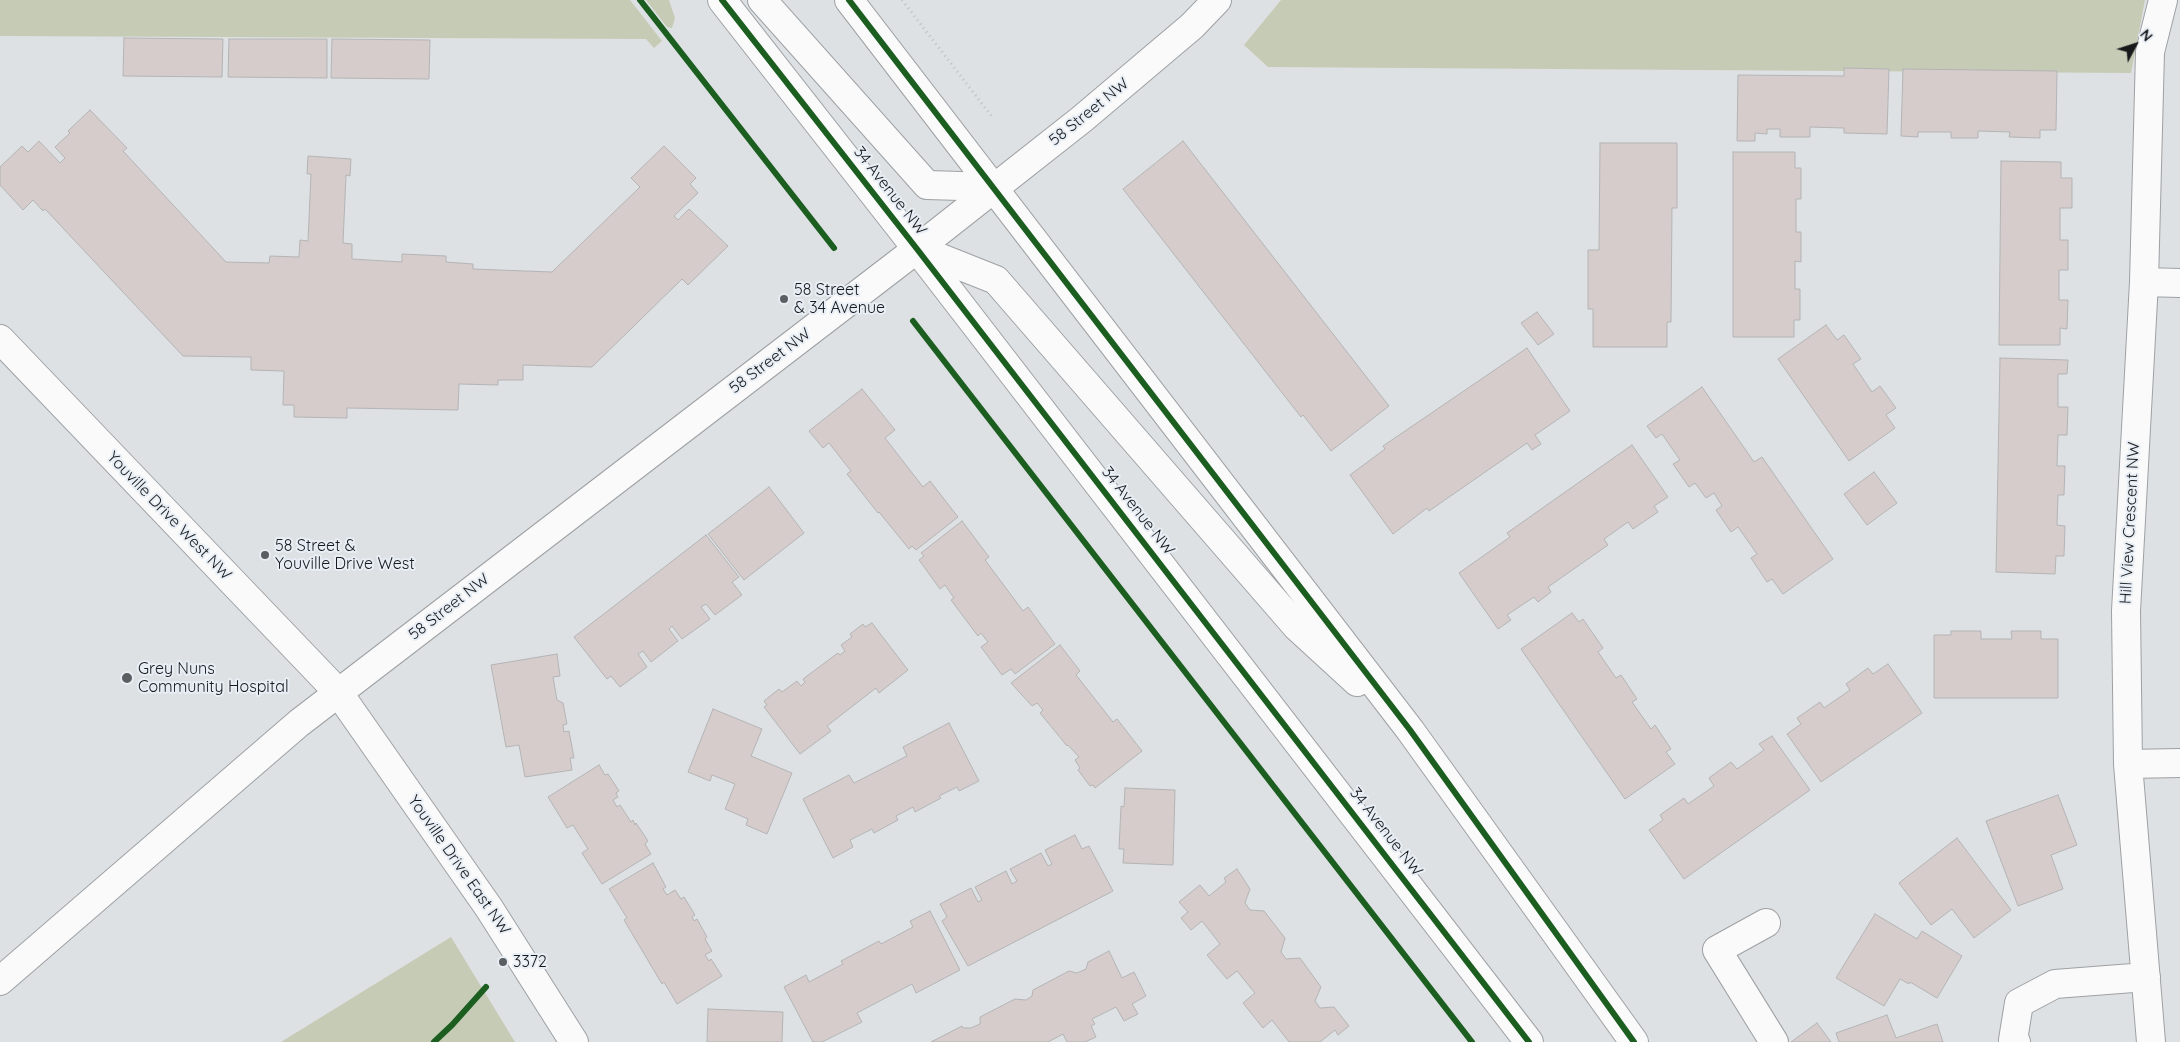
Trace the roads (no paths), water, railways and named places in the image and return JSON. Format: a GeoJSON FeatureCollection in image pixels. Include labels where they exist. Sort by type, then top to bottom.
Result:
{"type":"FeatureCollection","features":[{"type":"Feature","properties":{"kind":"main road","name":"34 Avenue NW"},"geometry":{"type":"LineString","coordinates":[[722,0],[917,249],[1529,1042]]}},
{"type":"Feature","properties":{"kind":"main road"},"geometry":{"type":"LineString","coordinates":[[762,0],[927,186],[994,187]]}},
{"type":"Feature","properties":{"kind":"main road"},"geometry":{"type":"LineString","coordinates":[[848,0],[994,187],[1410,730],[1634,1042]]}},
{"type":"Feature","properties":{"kind":"main road","name":"58 Street NW"},"geometry":{"type":"LineString","coordinates":[[0,981],[299,723],[917,249],[1082,119],[1192,26],[1217,0]]}},
{"type":"Feature","properties":{"kind":"main road","name":"Hill View Crescent NW"},"geometry":{"type":"LineString","coordinates":[[2151,1042],[2128,764],[2126,611],[2144,282],[2150,52],[2162,0]]}},
{"type":"Feature","properties":{"kind":"main road"},"geometry":{"type":"LineString","coordinates":[[917,249],[996,280],[1297,627],[1410,730]]}},
{"type":"Feature","properties":{"kind":"main road"},"geometry":{"type":"LineString","coordinates":[[2144,282],[2180,283]]}},
{"type":"Feature","properties":{"kind":"main road","name":"Youville Drive West NW"},"geometry":{"type":"LineString","coordinates":[[0,339],[338,692]]}},
{"type":"Feature","properties":{"kind":"main road","name":"Youville Drive East NW"},"geometry":{"type":"LineString","coordinates":[[338,692],[489,908],[574,1042]]}},
{"type":"Feature","properties":{"kind":"main road"},"geometry":{"type":"LineString","coordinates":[[2128,764],[2180,763]]}},
{"type":"Feature","properties":{"kind":"main road"},"geometry":{"type":"LineString","coordinates":[[1766,923],[1718,950],[1774,1042]]}},
{"type":"Feature","properties":{"kind":"main road"},"geometry":{"type":"LineString","coordinates":[[2016,1042],[2014,1040],[2019,1002],[2055,984],[2146,977]]}},
{"type":"Feature","properties":{"kind":"place","name":"58 Street & 34 Avenue"},"geometry":{"type":"Point","coordinates":[784,299]}},
{"type":"Feature","properties":{"kind":"place","name":"58 Street & Youville Drive West"},"geometry":{"type":"Point","coordinates":[265,555]}},
{"type":"Feature","properties":{"kind":"place","name":"Grey Nuns Community Hospital"},"geometry":{"type":"Point","coordinates":[127,678]}},
{"type":"Feature","properties":{"kind":"place","name":"3372"},"geometry":{"type":"Point","coordinates":[503,962]}}]}
